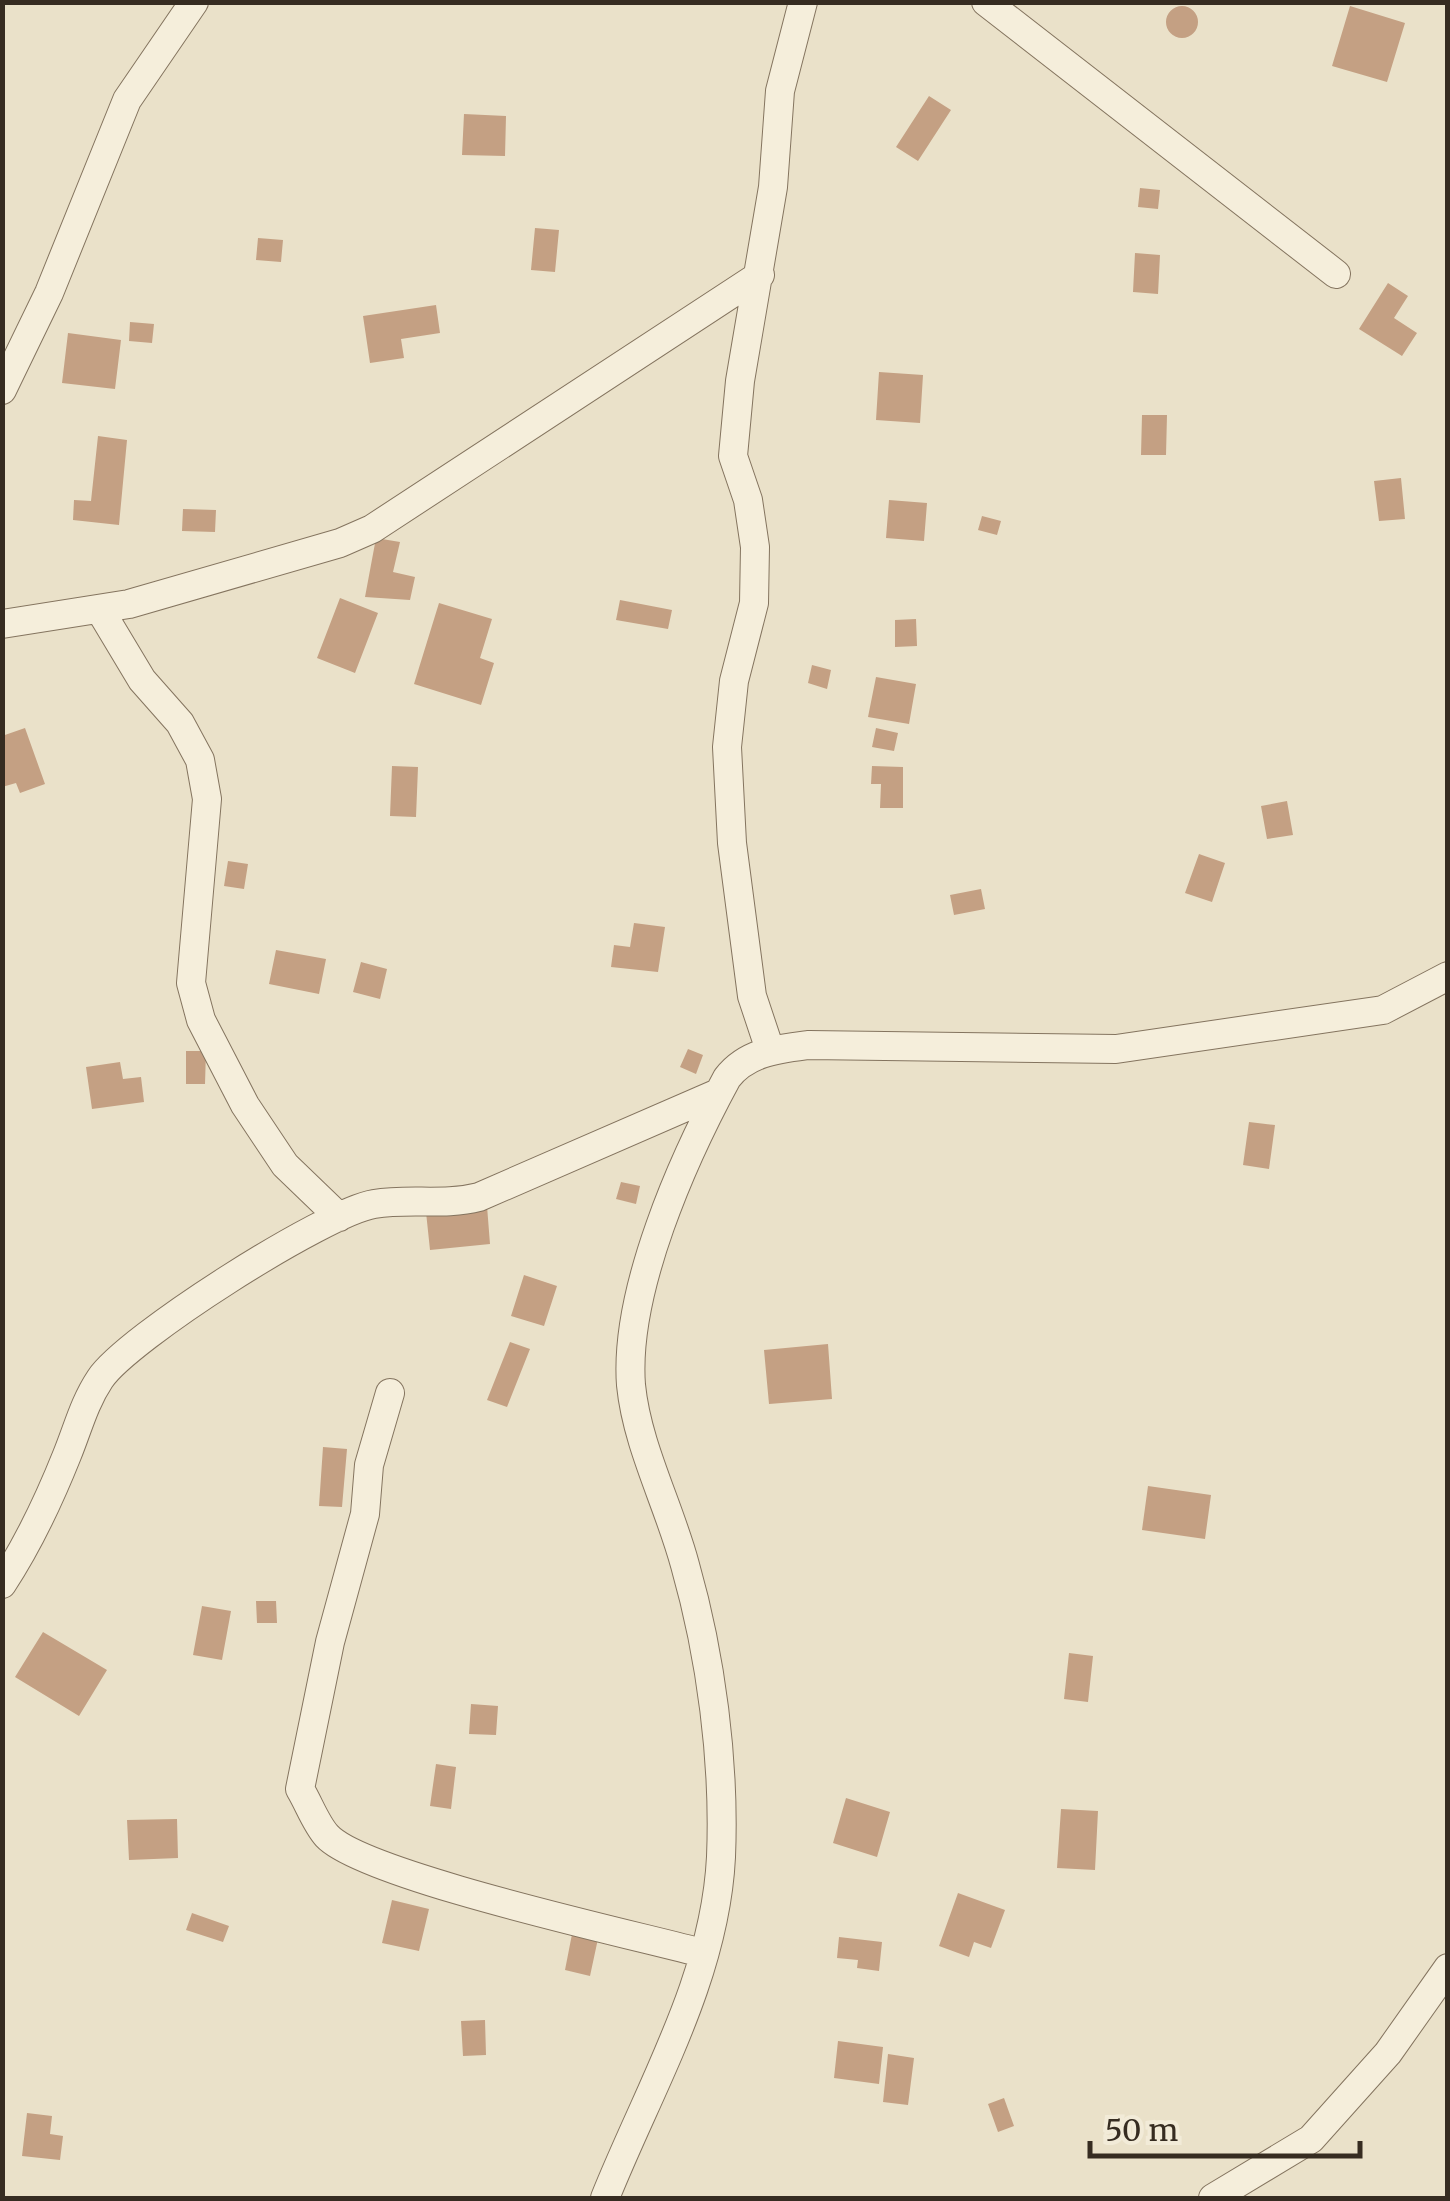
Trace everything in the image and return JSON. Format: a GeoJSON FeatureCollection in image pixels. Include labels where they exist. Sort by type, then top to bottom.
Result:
{"type":"FeatureCollection","features":[{"type":"Feature","properties":{"kind":"street"},"geometry":{"type":"LineString","coordinates":[[2,390],[49,294],[119,116],[194,2]]}},
{"type":"Feature","properties":{"kind":"street"},"geometry":{"type":"LineString","coordinates":[[770,1050],[752,996],[732,843],[727,747],[734,680],[754,603],[755,547],[748,500],[734,456],[740,381],[760,275],[780,91],[803,2]]}},
{"type":"Feature","properties":{"kind":"street"},"geometry":{"type":"LineString","coordinates":[[986,2],[1336,274]]}},
{"type":"Feature","properties":{"kind":"street"},"geometry":{"type":"LineString","coordinates":[[2,624],[100,610],[340,542],[372,529],[760,275]]}},
{"type":"Feature","properties":{"kind":"street"},"geometry":{"type":"LineString","coordinates":[[100,610],[142,680],[180,723],[200,760],[207,799],[191,983],[201,1020],[245,1105],[285,1165],[339,1217]]}},
{"type":"Feature","properties":{"kind":"street"},"geometry":{"type":"LineString","coordinates":[[606,2198],[678,2035],[702,1952],[720,1857],[716,1740],[686,1568],[635,1417],[631,1380],[641,1298],[670,1192],[718,1093],[736,1066],[770,1050],[809,1046],[1116,1049],[1383,1010],[1448,976]]}},
{"type":"Feature","properties":{"kind":"street"},"geometry":{"type":"LineString","coordinates":[[2,1584],[27,1545],[80,1415],[103,1374],[231,1277],[339,1217],[371,1204],[448,1205],[479,1197],[718,1093]]}},
{"type":"Feature","properties":{"kind":"street"},"geometry":{"type":"LineString","coordinates":[[390,1394],[369,1465],[365,1514],[330,1642],[300,1790],[328,1837],[351,1851],[430,1880],[702,1952]]}},
{"type":"Feature","properties":{"kind":"street"},"geometry":{"type":"LineString","coordinates":[[1213,2198],[1311,2139],[1388,2053],[1448,1968]]}},
{"type":"Feature","properties":{"kind":"building"},"geometry":{"type":"Polygon","coordinates":[[[1182,6],[1194,10],[1198,22],[1194,34],[1182,38],[1170,34],[1166,22],[1170,10],[1182,6]]]}},
{"type":"Feature","properties":{"kind":"building"},"geometry":{"type":"Polygon","coordinates":[[[1350,6],[1405,23],[1387,82],[1332,66],[1350,6]]]}},
{"type":"Feature","properties":{"kind":"building"},"geometry":{"type":"Polygon","coordinates":[[[929,96],[951,110],[918,161],[896,147],[929,96]]]}},
{"type":"Feature","properties":{"kind":"building"},"geometry":{"type":"Polygon","coordinates":[[[464,114],[506,116],[505,156],[462,155],[464,114]]]}},
{"type":"Feature","properties":{"kind":"building"},"geometry":{"type":"Polygon","coordinates":[[[1140,188],[1160,190],[1158,209],[1138,207],[1140,188]]]}},
{"type":"Feature","properties":{"kind":"building"},"geometry":{"type":"Polygon","coordinates":[[[535,228],[559,230],[555,272],[531,270],[535,228]]]}},
{"type":"Feature","properties":{"kind":"building"},"geometry":{"type":"Polygon","coordinates":[[[258,238],[283,240],[281,262],[256,260],[258,238]]]}},
{"type":"Feature","properties":{"kind":"building"},"geometry":{"type":"Polygon","coordinates":[[[1135,253],[1160,255],[1158,294],[1133,292],[1135,253]]]}},
{"type":"Feature","properties":{"kind":"building"},"geometry":{"type":"Polygon","coordinates":[[[1388,283],[1408,296],[1394,318],[1417,333],[1402,356],[1359,329],[1388,283]]]}},
{"type":"Feature","properties":{"kind":"building"},"geometry":{"type":"Polygon","coordinates":[[[436,305],[440,333],[401,339],[404,358],[370,363],[363,316],[436,305]]]}},
{"type":"Feature","properties":{"kind":"building"},"geometry":{"type":"Polygon","coordinates":[[[130,322],[154,324],[152,343],[129,341],[130,322]]]}},
{"type":"Feature","properties":{"kind":"building"},"geometry":{"type":"Polygon","coordinates":[[[68,333],[121,340],[115,389],[62,383],[68,333]]]}},
{"type":"Feature","properties":{"kind":"building"},"geometry":{"type":"Polygon","coordinates":[[[879,372],[923,375],[920,423],[876,420],[879,372]]]}},
{"type":"Feature","properties":{"kind":"building"},"geometry":{"type":"Polygon","coordinates":[[[1142,415],[1167,415],[1166,455],[1141,455],[1142,415]]]}},
{"type":"Feature","properties":{"kind":"building"},"geometry":{"type":"Polygon","coordinates":[[[98,436],[127,440],[119,525],[73,520],[74,500],[91,501],[98,436]]]}},
{"type":"Feature","properties":{"kind":"building"},"geometry":{"type":"Polygon","coordinates":[[[1401,478],[1405,519],[1379,521],[1374,481],[1401,478]]]}},
{"type":"Feature","properties":{"kind":"building"},"geometry":{"type":"Polygon","coordinates":[[[889,500],[927,503],[924,541],[886,538],[889,500]]]}},
{"type":"Feature","properties":{"kind":"building"},"geometry":{"type":"Polygon","coordinates":[[[183,509],[216,510],[215,532],[182,531],[183,509]]]}},
{"type":"Feature","properties":{"kind":"building"},"geometry":{"type":"Polygon","coordinates":[[[982,516],[1001,521],[997,535],[978,530],[982,516]]]}},
{"type":"Feature","properties":{"kind":"building"},"geometry":{"type":"Polygon","coordinates":[[[376,538],[400,542],[393,572],[415,577],[410,600],[365,597],[376,538]]]}},
{"type":"Feature","properties":{"kind":"building"},"geometry":{"type":"Polygon","coordinates":[[[340,598],[378,613],[355,673],[317,658],[340,598]]]}},
{"type":"Feature","properties":{"kind":"building"},"geometry":{"type":"Polygon","coordinates":[[[620,600],[672,610],[668,629],[616,620],[620,600]]]}},
{"type":"Feature","properties":{"kind":"building"},"geometry":{"type":"Polygon","coordinates":[[[439,603],[492,619],[480,658],[494,663],[481,705],[414,684],[439,603]]]}},
{"type":"Feature","properties":{"kind":"building"},"geometry":{"type":"Polygon","coordinates":[[[916,619],[917,646],[895,647],[895,620],[916,619]]]}},
{"type":"Feature","properties":{"kind":"building"},"geometry":{"type":"Polygon","coordinates":[[[812,665],[831,670],[827,689],[808,683],[812,665]]]}},
{"type":"Feature","properties":{"kind":"building"},"geometry":{"type":"Polygon","coordinates":[[[876,677],[916,684],[909,724],[868,717],[876,677]]]}},
{"type":"Feature","properties":{"kind":"building"},"geometry":{"type":"Polygon","coordinates":[[[25,728],[45,784],[20,793],[16,783],[2,787],[2,736],[25,728]]]}},
{"type":"Feature","properties":{"kind":"building"},"geometry":{"type":"Polygon","coordinates":[[[876,728],[898,733],[894,751],[872,747],[876,728]]]}},
{"type":"Feature","properties":{"kind":"building"},"geometry":{"type":"Polygon","coordinates":[[[392,766],[418,767],[416,817],[390,816],[392,766]]]}},
{"type":"Feature","properties":{"kind":"building"},"geometry":{"type":"Polygon","coordinates":[[[872,766],[903,767],[903,808],[880,808],[881,784],[871,784],[872,766]]]}},
{"type":"Feature","properties":{"kind":"building"},"geometry":{"type":"Polygon","coordinates":[[[1287,801],[1293,835],[1267,839],[1261,806],[1287,801]]]}},
{"type":"Feature","properties":{"kind":"building"},"geometry":{"type":"Polygon","coordinates":[[[1199,854],[1225,863],[1212,902],[1185,893],[1199,854]]]}},
{"type":"Feature","properties":{"kind":"building"},"geometry":{"type":"Polygon","coordinates":[[[228,861],[248,864],[244,889],[224,886],[228,861]]]}},
{"type":"Feature","properties":{"kind":"building"},"geometry":{"type":"Polygon","coordinates":[[[981,889],[985,909],[954,915],[950,895],[981,889]]]}},
{"type":"Feature","properties":{"kind":"building"},"geometry":{"type":"Polygon","coordinates":[[[634,923],[665,927],[658,972],[611,967],[614,945],[630,947],[634,923]]]}},
{"type":"Feature","properties":{"kind":"building"},"geometry":{"type":"Polygon","coordinates":[[[276,950],[326,959],[319,994],[269,984],[276,950]]]}},
{"type":"Feature","properties":{"kind":"building"},"geometry":{"type":"Polygon","coordinates":[[[361,962],[387,969],[380,999],[353,992],[361,962]]]}},
{"type":"Feature","properties":{"kind":"building"},"geometry":{"type":"Polygon","coordinates":[[[688,1049],[703,1055],[696,1074],[680,1067],[688,1049]]]}},
{"type":"Feature","properties":{"kind":"building"},"geometry":{"type":"Polygon","coordinates":[[[186,1051],[206,1051],[205,1084],[186,1084],[186,1051]]]}},
{"type":"Feature","properties":{"kind":"building"},"geometry":{"type":"Polygon","coordinates":[[[120,1062],[123,1079],[141,1077],[144,1102],[92,1109],[86,1067],[120,1062]]]}},
{"type":"Feature","properties":{"kind":"building"},"geometry":{"type":"Polygon","coordinates":[[[1249,1122],[1275,1125],[1269,1169],[1243,1165],[1249,1122]]]}},
{"type":"Feature","properties":{"kind":"building"},"geometry":{"type":"Polygon","coordinates":[[[621,1182],[640,1186],[636,1204],[616,1199],[621,1182]]]}},
{"type":"Feature","properties":{"kind":"building"},"geometry":{"type":"Polygon","coordinates":[[[487,1206],[490,1244],[430,1250],[426,1212],[487,1206]]]}},
{"type":"Feature","properties":{"kind":"building"},"geometry":{"type":"Polygon","coordinates":[[[524,1275],[557,1286],[544,1326],[511,1316],[524,1275]]]}},
{"type":"Feature","properties":{"kind":"building"},"geometry":{"type":"Polygon","coordinates":[[[510,1342],[530,1349],[507,1407],[487,1400],[510,1342]]]}},
{"type":"Feature","properties":{"kind":"building"},"geometry":{"type":"Polygon","coordinates":[[[828,1344],[832,1399],[769,1404],[764,1350],[828,1344]]]}},
{"type":"Feature","properties":{"kind":"building"},"geometry":{"type":"Polygon","coordinates":[[[323,1447],[347,1449],[342,1507],[319,1506],[323,1447]]]}},
{"type":"Feature","properties":{"kind":"building"},"geometry":{"type":"Polygon","coordinates":[[[1148,1486],[1211,1495],[1205,1539],[1142,1530],[1148,1486]]]}},
{"type":"Feature","properties":{"kind":"building"},"geometry":{"type":"Polygon","coordinates":[[[256,1601],[276,1601],[277,1623],[257,1623],[256,1601]]]}},
{"type":"Feature","properties":{"kind":"building"},"geometry":{"type":"Polygon","coordinates":[[[202,1606],[231,1611],[222,1660],[193,1655],[202,1606]]]}},
{"type":"Feature","properties":{"kind":"building"},"geometry":{"type":"Polygon","coordinates":[[[43,1632],[107,1670],[79,1716],[15,1677],[43,1632]]]}},
{"type":"Feature","properties":{"kind":"building"},"geometry":{"type":"Polygon","coordinates":[[[1069,1653],[1093,1656],[1088,1702],[1064,1699],[1069,1653]]]}},
{"type":"Feature","properties":{"kind":"building"},"geometry":{"type":"Polygon","coordinates":[[[471,1704],[498,1706],[496,1735],[469,1734],[471,1704]]]}},
{"type":"Feature","properties":{"kind":"building"},"geometry":{"type":"Polygon","coordinates":[[[436,1764],[456,1767],[451,1809],[430,1806],[436,1764]]]}},
{"type":"Feature","properties":{"kind":"building"},"geometry":{"type":"Polygon","coordinates":[[[846,1798],[890,1812],[877,1857],[833,1843],[846,1798]]]}},
{"type":"Feature","properties":{"kind":"building"},"geometry":{"type":"Polygon","coordinates":[[[1061,1809],[1098,1811],[1095,1870],[1057,1868],[1061,1809]]]}},
{"type":"Feature","properties":{"kind":"building"},"geometry":{"type":"Polygon","coordinates":[[[177,1819],[178,1858],[129,1860],[127,1820],[177,1819]]]}},
{"type":"Feature","properties":{"kind":"building"},"geometry":{"type":"Polygon","coordinates":[[[958,1893],[1005,1910],[991,1948],[974,1942],[969,1957],[939,1946],[958,1893]]]}},
{"type":"Feature","properties":{"kind":"building"},"geometry":{"type":"Polygon","coordinates":[[[392,1900],[429,1909],[419,1951],[382,1943],[392,1900]]]}},
{"type":"Feature","properties":{"kind":"building"},"geometry":{"type":"Polygon","coordinates":[[[192,1913],[229,1926],[223,1942],[186,1930],[192,1913]]]}},
{"type":"Feature","properties":{"kind":"building"},"geometry":{"type":"Polygon","coordinates":[[[573,1929],[599,1934],[590,1976],[565,1970],[573,1929]]]}},
{"type":"Feature","properties":{"kind":"building"},"geometry":{"type":"Polygon","coordinates":[[[839,1937],[882,1942],[879,1971],[857,1968],[858,1960],[837,1958],[839,1937]]]}},
{"type":"Feature","properties":{"kind":"building"},"geometry":{"type":"Polygon","coordinates":[[[485,2020],[486,2055],[463,2056],[461,2021],[485,2020]]]}},
{"type":"Feature","properties":{"kind":"building"},"geometry":{"type":"Polygon","coordinates":[[[838,2041],[883,2047],[879,2084],[834,2078],[838,2041]]]}},
{"type":"Feature","properties":{"kind":"building"},"geometry":{"type":"Polygon","coordinates":[[[888,2054],[914,2058],[908,2105],[883,2102],[888,2054]]]}},
{"type":"Feature","properties":{"kind":"building"},"geometry":{"type":"Polygon","coordinates":[[[1004,2098],[1014,2126],[998,2132],[988,2104],[1004,2098]]]}},
{"type":"Feature","properties":{"kind":"building"},"geometry":{"type":"Polygon","coordinates":[[[27,2113],[52,2116],[50,2134],[63,2136],[60,2160],[22,2156],[27,2113]]]}}]}
